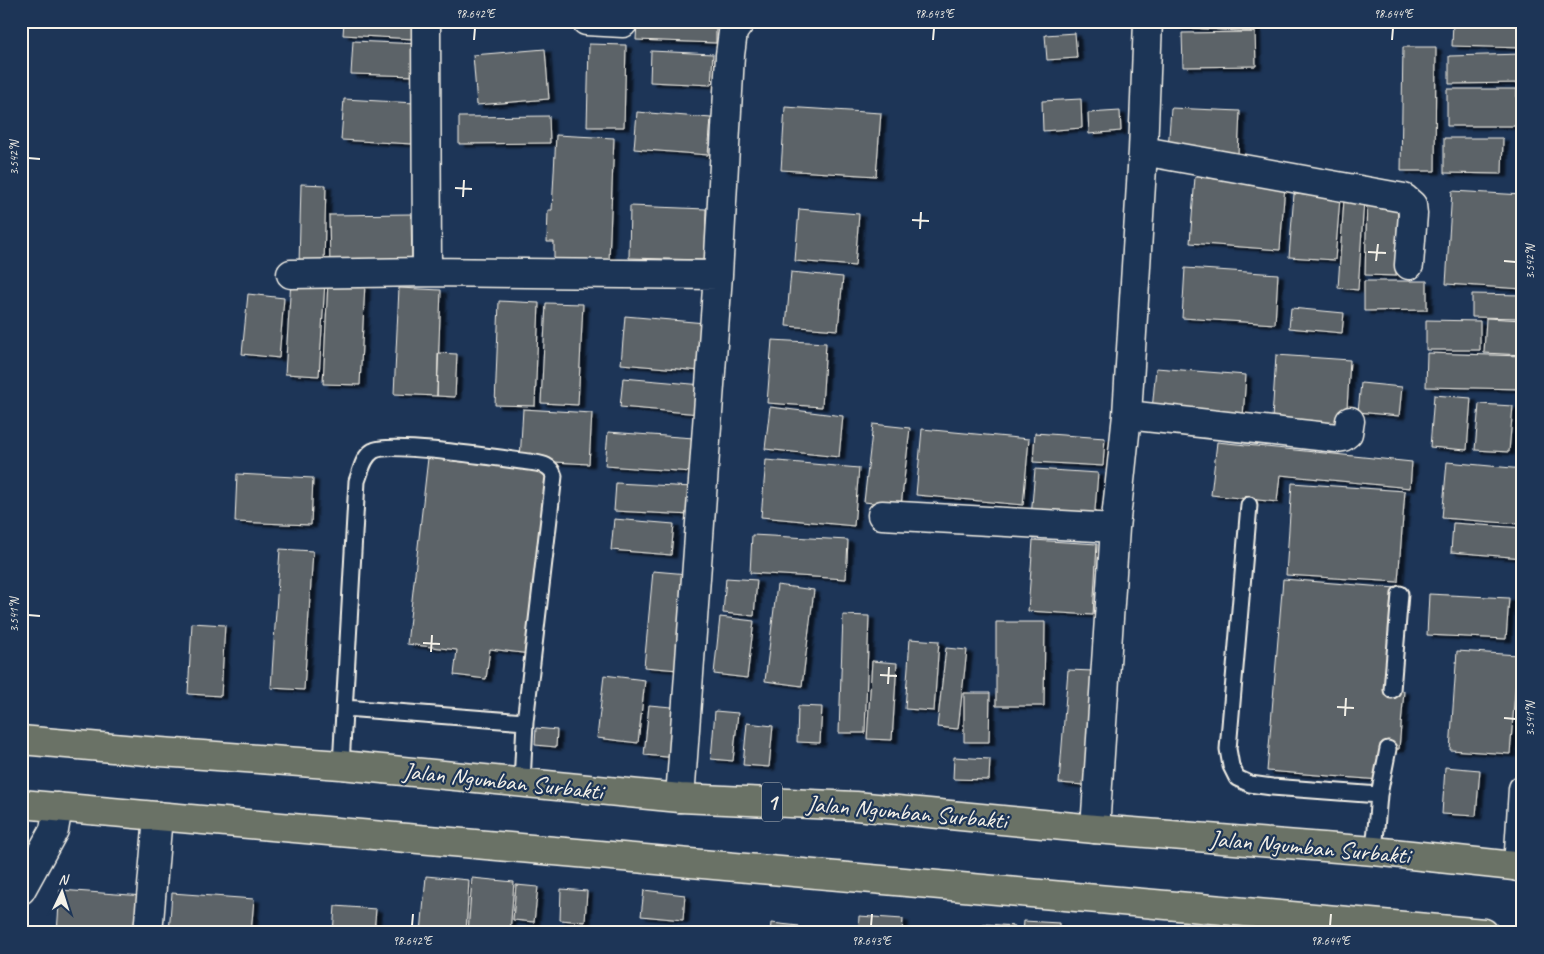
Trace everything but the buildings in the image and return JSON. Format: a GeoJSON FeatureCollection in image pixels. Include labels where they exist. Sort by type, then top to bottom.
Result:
{"type":"FeatureCollection","features":[{"type":"Feature","properties":{"kind":"highway","name":"Jalan Ngumban Surbakti"},"geometry":{"type":"LineString","coordinates":[[21,740],[341,765],[680,798],[856,806],[1095,829],[1374,851],[1520,867]]}},
{"type":"Feature","properties":{"kind":"highway"},"geometry":{"type":"LineString","coordinates":[[21,804],[1484,933]]}},
{"type":"Feature","properties":{"kind":"street"},"geometry":{"type":"LineString","coordinates":[[426,21],[427,272]]}},
{"type":"Feature","properties":{"kind":"street"},"geometry":{"type":"LineString","coordinates":[[586,21],[623,23]]}},
{"type":"Feature","properties":{"kind":"street"},"geometry":{"type":"LineString","coordinates":[[680,798],[718,275],[730,55],[733,32],[741,21]]}},
{"type":"Feature","properties":{"kind":"street"},"geometry":{"type":"LineString","coordinates":[[1095,829],[1116,528],[1127,415],[1143,151],[1148,21]]}},
{"type":"Feature","properties":{"kind":"street"},"geometry":{"type":"LineString","coordinates":[[1143,151],[1404,198],[1412,205],[1413,214],[1409,265]]}},
{"type":"Feature","properties":{"kind":"street"},"geometry":{"type":"LineString","coordinates":[[291,274],[427,272],[718,275]]}},
{"type":"Feature","properties":{"kind":"street"},"geometry":{"type":"LineString","coordinates":[[1127,415],[1337,438],[1343,437],[1348,433],[1350,421]]}},
{"type":"Feature","properties":{"kind":"street"},"geometry":{"type":"LineString","coordinates":[[882,515],[1116,528]]}},
{"type":"Feature","properties":{"kind":"street"},"geometry":{"type":"LineString","coordinates":[[1520,867],[1523,789]]}},
{"type":"Feature","properties":{"kind":"street"},"geometry":{"type":"LineString","coordinates":[[21,890],[54,830],[58,807]]}},
{"type":"Feature","properties":{"kind":"street"},"geometry":{"type":"LineString","coordinates":[[148,933],[158,816]]}},
{"type":"Feature","properties":{"kind":"lane"},"geometry":{"type":"LineString","coordinates":[[341,765],[357,481],[365,459],[374,450],[385,447],[412,448],[546,465],[553,470],[554,476],[525,722],[522,783]]}},
{"type":"Feature","properties":{"kind":"lane"},"geometry":{"type":"LineString","coordinates":[[1249,505],[1228,749],[1231,766],[1237,778],[1250,784],[1379,794]]}},
{"type":"Feature","properties":{"kind":"lane"},"geometry":{"type":"LineString","coordinates":[[1392,690],[1400,594]]}},
{"type":"Feature","properties":{"kind":"lane"},"geometry":{"type":"LineString","coordinates":[[345,708],[525,722]]}},
{"type":"Feature","properties":{"kind":"lane"},"geometry":{"type":"LineString","coordinates":[[1374,851],[1379,794],[1388,749]]}}]}
